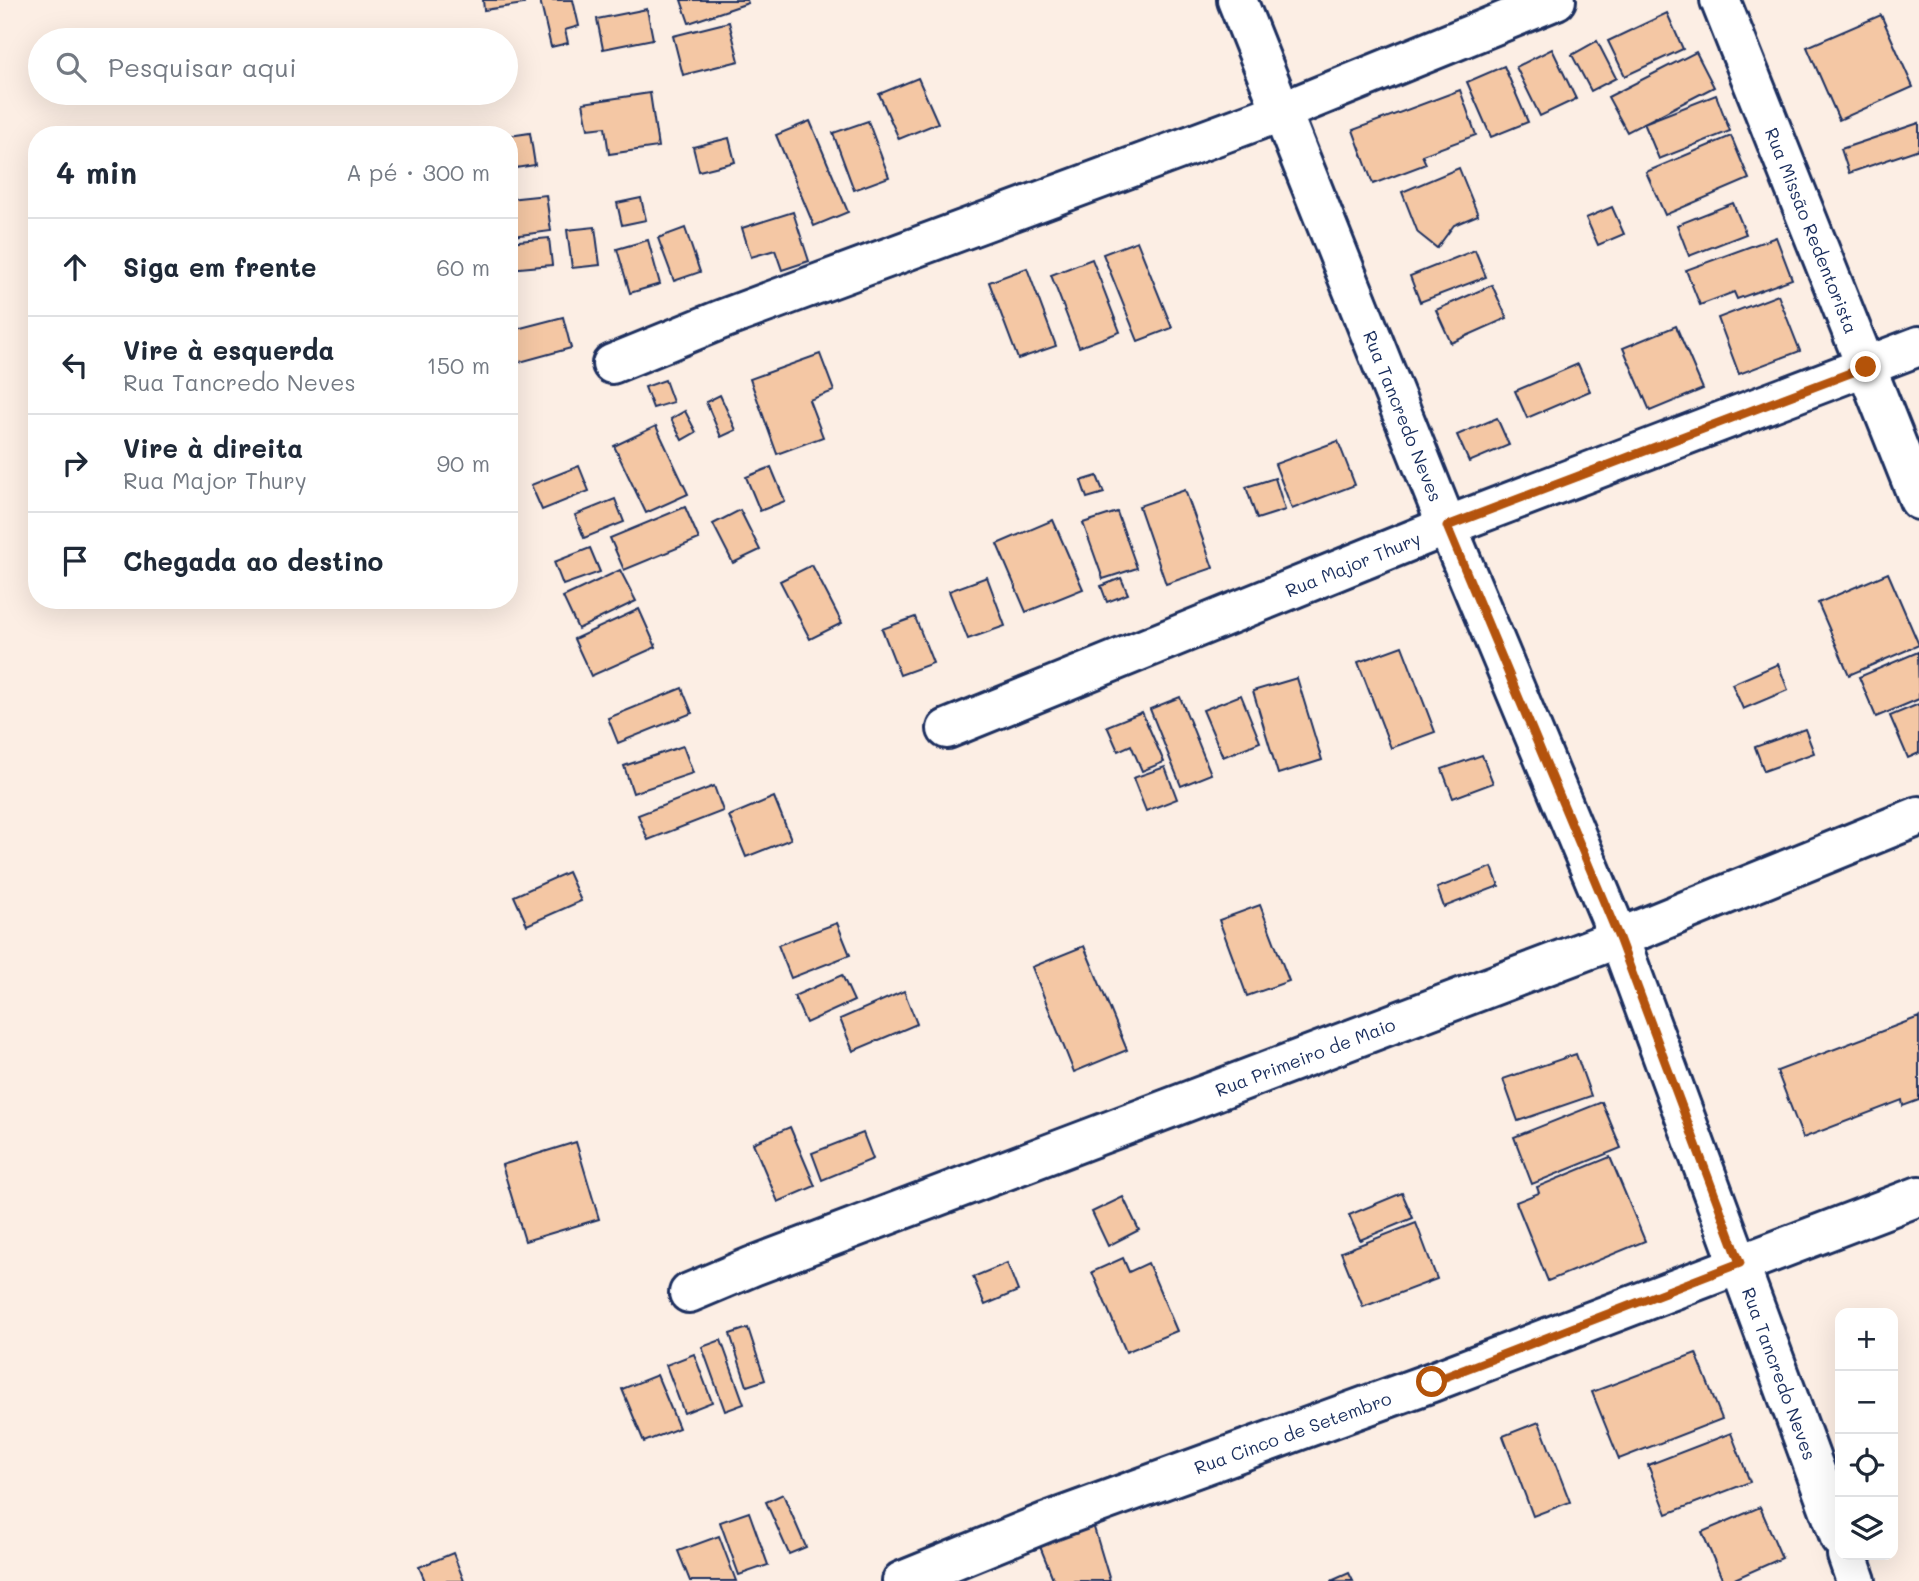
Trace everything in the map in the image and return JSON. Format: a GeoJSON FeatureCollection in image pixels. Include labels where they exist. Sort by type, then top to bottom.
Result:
{"type":"FeatureCollection","features":[{"type":"Feature","properties":{"kind":"street","name":"Rua Tancredo Neves"},"geometry":{"type":"LineString","coordinates":[[1237,0],[1447,526],[1619,938],[1835,1524]]}},
{"type":"Feature","properties":{"kind":"street"},"geometry":{"type":"LineString","coordinates":[[612,364],[720,320],[1283,111],[1556,0]]}},
{"type":"Feature","properties":{"kind":"street","name":"Rua Missão Redentorista"},"geometry":{"type":"LineString","coordinates":[[1720,0],[1919,500]]}},
{"type":"Feature","properties":{"kind":"street","name":"Rua Major Thury"},"geometry":{"type":"LineString","coordinates":[[947,729],[1447,526],[1919,346]]}},
{"type":"Feature","properties":{"kind":"street","name":"Rua Primeiro de Maio"},"geometry":{"type":"LineString","coordinates":[[689,1293],[753,1266],[1619,938],[1919,816]]}},
{"type":"Feature","properties":{"kind":"street","name":"Rua Cinco de Setembro"},"geometry":{"type":"LineString","coordinates":[[902,1581],[1047,1522],[1432,1382],[1919,1196]]}},
{"type":"Feature","properties":{"kind":"street"},"geometry":{"type":"LineString","coordinates":[[1848,1560],[1856,1581]]}},
{"type":"Feature","properties":{"kind":"building"},"geometry":{"type":"Polygon","coordinates":[[[483,0],[523,0],[524,4],[484,10],[483,0]]]}},
{"type":"Feature","properties":{"kind":"building"},"geometry":{"type":"Polygon","coordinates":[[[540,0],[573,0],[579,26],[565,30],[568,43],[551,47],[540,0]]]}},
{"type":"Feature","properties":{"kind":"building"},"geometry":{"type":"Polygon","coordinates":[[[681,0],[747,0],[748,3],[689,23],[681,0]]]}},
{"type":"Feature","properties":{"kind":"building"},"geometry":{"type":"Polygon","coordinates":[[[647,9],[653,39],[603,49],[597,19],[647,9]]]}},
{"type":"Feature","properties":{"kind":"building"},"geometry":{"type":"Polygon","coordinates":[[[1667,13],[1683,49],[1625,76],[1608,41],[1667,13]]]}},
{"type":"Feature","properties":{"kind":"building"},"geometry":{"type":"Polygon","coordinates":[[[1881,15],[1913,87],[1839,120],[1807,47],[1881,15]]]}},
{"type":"Feature","properties":{"kind":"building"},"geometry":{"type":"Polygon","coordinates":[[[729,22],[739,61],[683,75],[673,36],[729,22]]]}},
{"type":"Feature","properties":{"kind":"building"},"geometry":{"type":"Polygon","coordinates":[[[1597,41],[1616,78],[1591,91],[1572,55],[1597,41]]]}},
{"type":"Feature","properties":{"kind":"building"},"geometry":{"type":"Polygon","coordinates":[[[1552,49],[1576,99],[1540,116],[1516,67],[1552,49]]]}},
{"type":"Feature","properties":{"kind":"building"},"geometry":{"type":"Polygon","coordinates":[[[1696,52],[1714,87],[1627,132],[1608,97],[1696,52]]]}},
{"type":"Feature","properties":{"kind":"building"},"geometry":{"type":"Polygon","coordinates":[[[1504,66],[1528,122],[1491,137],[1467,82],[1504,66]]]}},
{"type":"Feature","properties":{"kind":"building"},"geometry":{"type":"Polygon","coordinates":[[[918,78],[938,123],[899,139],[879,94],[918,78]]]}},
{"type":"Feature","properties":{"kind":"building"},"geometry":{"type":"Polygon","coordinates":[[[1460,90],[1476,135],[1422,155],[1426,164],[1373,184],[1353,130],[1460,90]]]}},
{"type":"Feature","properties":{"kind":"building"},"geometry":{"type":"Polygon","coordinates":[[[650,93],[658,147],[609,154],[605,127],[588,129],[583,103],[650,93]]]}},
{"type":"Feature","properties":{"kind":"building"},"geometry":{"type":"Polygon","coordinates":[[[1716,95],[1730,131],[1659,159],[1644,123],[1716,95]]]}},
{"type":"Feature","properties":{"kind":"building"},"geometry":{"type":"Polygon","coordinates":[[[810,121],[848,212],[814,226],[776,135],[810,121]]]}},
{"type":"Feature","properties":{"kind":"building"},"geometry":{"type":"Polygon","coordinates":[[[868,121],[889,177],[854,190],[833,133],[868,121]]]}},
{"type":"Feature","properties":{"kind":"building"},"geometry":{"type":"Polygon","coordinates":[[[1919,123],[1919,149],[1849,173],[1841,149],[1919,123]]]}},
{"type":"Feature","properties":{"kind":"building"},"geometry":{"type":"Polygon","coordinates":[[[530,133],[535,165],[518,168],[518,135],[530,133]]]}},
{"type":"Feature","properties":{"kind":"building"},"geometry":{"type":"Polygon","coordinates":[[[1731,136],[1749,179],[1665,215],[1646,172],[1731,136]]]}},
{"type":"Feature","properties":{"kind":"building"},"geometry":{"type":"Polygon","coordinates":[[[729,138],[735,162],[699,171],[693,147],[729,138]]]}},
{"type":"Feature","properties":{"kind":"building"},"geometry":{"type":"Polygon","coordinates":[[[1459,168],[1478,215],[1454,225],[1437,248],[1418,233],[1402,192],[1459,168]]]}},
{"type":"Feature","properties":{"kind":"building"},"geometry":{"type":"Polygon","coordinates":[[[546,195],[551,231],[518,235],[518,198],[546,195]]]}},
{"type":"Feature","properties":{"kind":"building"},"geometry":{"type":"Polygon","coordinates":[[[641,198],[646,220],[622,225],[617,203],[641,198]]]}},
{"type":"Feature","properties":{"kind":"building"},"geometry":{"type":"Polygon","coordinates":[[[1733,203],[1746,234],[1689,256],[1677,225],[1733,203]]]}},
{"type":"Feature","properties":{"kind":"building"},"geometry":{"type":"Polygon","coordinates":[[[1612,207],[1624,234],[1598,245],[1586,218],[1612,207]]]}},
{"type":"Feature","properties":{"kind":"building"},"geometry":{"type":"Polygon","coordinates":[[[793,212],[809,261],[782,270],[775,250],[751,257],[742,228],[793,212]]]}},
{"type":"Feature","properties":{"kind":"building"},"geometry":{"type":"Polygon","coordinates":[[[595,227],[600,265],[572,268],[567,230],[595,227]]]}},
{"type":"Feature","properties":{"kind":"building"},"geometry":{"type":"Polygon","coordinates":[[[685,228],[700,272],[674,281],[658,238],[685,228]]]}},
{"type":"Feature","properties":{"kind":"building"},"geometry":{"type":"Polygon","coordinates":[[[1776,237],[1792,279],[1737,299],[1734,292],[1700,305],[1686,270],[1776,237]]]}},
{"type":"Feature","properties":{"kind":"building"},"geometry":{"type":"Polygon","coordinates":[[[549,238],[552,265],[518,268],[518,241],[549,238]]]}},
{"type":"Feature","properties":{"kind":"building"},"geometry":{"type":"Polygon","coordinates":[[[648,240],[660,284],[630,293],[617,249],[648,240]]]}},
{"type":"Feature","properties":{"kind":"building"},"geometry":{"type":"Polygon","coordinates":[[[1137,241],[1172,328],[1138,341],[1103,254],[1137,241]]]}},
{"type":"Feature","properties":{"kind":"building"},"geometry":{"type":"Polygon","coordinates":[[[1475,250],[1486,277],[1420,302],[1410,276],[1475,250]]]}},
{"type":"Feature","properties":{"kind":"building"},"geometry":{"type":"Polygon","coordinates":[[[1092,259],[1120,332],[1079,347],[1051,275],[1092,259]]]}},
{"type":"Feature","properties":{"kind":"building"},"geometry":{"type":"Polygon","coordinates":[[[1027,268],[1056,346],[1018,359],[989,282],[1027,268]]]}},
{"type":"Feature","properties":{"kind":"building"},"geometry":{"type":"Polygon","coordinates":[[[1492,285],[1507,318],[1451,343],[1436,310],[1492,285]]]}},
{"type":"Feature","properties":{"kind":"building"},"geometry":{"type":"Polygon","coordinates":[[[1778,295],[1800,351],[1739,374],[1718,318],[1778,295]]]}},
{"type":"Feature","properties":{"kind":"building"},"geometry":{"type":"Polygon","coordinates":[[[563,317],[571,348],[518,363],[518,329],[563,317]]]}},
{"type":"Feature","properties":{"kind":"building"},"geometry":{"type":"Polygon","coordinates":[[[1676,326],[1703,389],[1650,411],[1623,348],[1676,326]]]}},
{"type":"Feature","properties":{"kind":"building"},"geometry":{"type":"Polygon","coordinates":[[[820,354],[834,391],[809,400],[823,437],[777,454],[750,379],[820,354]]]}},
{"type":"Feature","properties":{"kind":"building"},"geometry":{"type":"Polygon","coordinates":[[[1578,364],[1590,391],[1527,418],[1515,391],[1578,364]]]}},
{"type":"Feature","properties":{"kind":"building"},"geometry":{"type":"Polygon","coordinates":[[[665,380],[673,402],[653,408],[645,387],[665,380]]]}},
{"type":"Feature","properties":{"kind":"building"},"geometry":{"type":"Polygon","coordinates":[[[720,395],[736,430],[721,437],[706,402],[720,395]]]}},
{"type":"Feature","properties":{"kind":"building"},"geometry":{"type":"Polygon","coordinates":[[[685,411],[696,432],[682,440],[671,419],[685,411]]]}},
{"type":"Feature","properties":{"kind":"building"},"geometry":{"type":"Polygon","coordinates":[[[1497,418],[1509,445],[1469,462],[1457,435],[1497,418]]]}},
{"type":"Feature","properties":{"kind":"building"},"geometry":{"type":"Polygon","coordinates":[[[656,426],[688,494],[646,513],[614,446],[656,426]]]}},
{"type":"Feature","properties":{"kind":"building"},"geometry":{"type":"Polygon","coordinates":[[[1338,441],[1355,485],[1292,509],[1275,464],[1338,441]]]}},
{"type":"Feature","properties":{"kind":"building"},"geometry":{"type":"Polygon","coordinates":[[[579,466],[589,491],[542,510],[531,485],[579,466]]]}},
{"type":"Feature","properties":{"kind":"building"},"geometry":{"type":"Polygon","coordinates":[[[771,467],[785,501],[760,511],[746,477],[771,467]]]}},
{"type":"Feature","properties":{"kind":"building"},"geometry":{"type":"Polygon","coordinates":[[[1097,476],[1104,493],[1087,498],[1081,481],[1097,476]]]}},
{"type":"Feature","properties":{"kind":"building"},"geometry":{"type":"Polygon","coordinates":[[[1275,478],[1285,510],[1257,519],[1246,487],[1275,478]]]}},
{"type":"Feature","properties":{"kind":"building"},"geometry":{"type":"Polygon","coordinates":[[[1185,490],[1213,568],[1166,584],[1139,506],[1185,490]]]}},
{"type":"Feature","properties":{"kind":"building"},"geometry":{"type":"Polygon","coordinates":[[[615,499],[624,522],[584,538],[575,515],[615,499]]]}},
{"type":"Feature","properties":{"kind":"building"},"geometry":{"type":"Polygon","coordinates":[[[685,507],[699,539],[624,570],[610,538],[685,507]]]}},
{"type":"Feature","properties":{"kind":"building"},"geometry":{"type":"Polygon","coordinates":[[[740,510],[760,550],[733,563],[713,524],[740,510]]]}},
{"type":"Feature","properties":{"kind":"building"},"geometry":{"type":"Polygon","coordinates":[[[1117,512],[1137,568],[1103,579],[1083,523],[1117,512]]]}},
{"type":"Feature","properties":{"kind":"building"},"geometry":{"type":"Polygon","coordinates":[[[1053,520],[1083,589],[1026,612],[997,544],[1053,520]]]}},
{"type":"Feature","properties":{"kind":"building"},"geometry":{"type":"Polygon","coordinates":[[[590,548],[600,572],[563,585],[554,562],[590,548]]]}},
{"type":"Feature","properties":{"kind":"building"},"geometry":{"type":"Polygon","coordinates":[[[812,565],[842,623],[810,639],[780,581],[812,565]]]}},
{"type":"Feature","properties":{"kind":"building"},"geometry":{"type":"Polygon","coordinates":[[[620,570],[636,601],[578,629],[563,597],[620,570]]]}},
{"type":"Feature","properties":{"kind":"building"},"geometry":{"type":"Polygon","coordinates":[[[1888,573],[1919,645],[1849,675],[1818,603],[1888,573]]]}},
{"type":"Feature","properties":{"kind":"building"},"geometry":{"type":"Polygon","coordinates":[[[987,577],[1005,626],[968,639],[949,591],[987,577]]]}},
{"type":"Feature","properties":{"kind":"building"},"geometry":{"type":"Polygon","coordinates":[[[1121,578],[1128,594],[1107,602],[1101,586],[1121,578]]]}},
{"type":"Feature","properties":{"kind":"building"},"geometry":{"type":"Polygon","coordinates":[[[639,609],[656,647],[591,676],[574,639],[639,609]]]}},
{"type":"Feature","properties":{"kind":"building"},"geometry":{"type":"Polygon","coordinates":[[[915,617],[933,663],[900,675],[882,629],[915,617]]]}},
{"type":"Feature","properties":{"kind":"building"},"geometry":{"type":"Polygon","coordinates":[[[1402,646],[1435,732],[1391,748],[1358,662],[1402,646]]]}},
{"type":"Feature","properties":{"kind":"building"},"geometry":{"type":"Polygon","coordinates":[[[1918,652],[1919,699],[1876,717],[1859,677],[1918,652]]]}},
{"type":"Feature","properties":{"kind":"building"},"geometry":{"type":"Polygon","coordinates":[[[1778,664],[1788,690],[1743,709],[1732,684],[1778,664]]]}},
{"type":"Feature","properties":{"kind":"building"},"geometry":{"type":"Polygon","coordinates":[[[1297,678],[1322,760],[1278,774],[1253,691],[1297,678]]]}},
{"type":"Feature","properties":{"kind":"building"},"geometry":{"type":"Polygon","coordinates":[[[682,688],[692,713],[618,743],[608,718],[682,688]]]}},
{"type":"Feature","properties":{"kind":"building"},"geometry":{"type":"Polygon","coordinates":[[[1241,695],[1260,742],[1223,757],[1203,710],[1241,695]]]}},
{"type":"Feature","properties":{"kind":"building"},"geometry":{"type":"Polygon","coordinates":[[[1180,697],[1211,774],[1181,786],[1150,709],[1180,697]]]}},
{"type":"Feature","properties":{"kind":"building"},"geometry":{"type":"Polygon","coordinates":[[[1919,704],[1919,753],[1908,758],[1890,716],[1919,704]]]}},
{"type":"Feature","properties":{"kind":"building"},"geometry":{"type":"Polygon","coordinates":[[[1142,712],[1164,762],[1142,771],[1131,745],[1118,751],[1107,726],[1142,712]]]}},
{"type":"Feature","properties":{"kind":"building"},"geometry":{"type":"Polygon","coordinates":[[[1805,729],[1814,753],[1764,771],[1755,747],[1805,729]]]}},
{"type":"Feature","properties":{"kind":"building"},"geometry":{"type":"Polygon","coordinates":[[[683,746],[693,773],[633,793],[624,766],[683,746]]]}},
{"type":"Feature","properties":{"kind":"building"},"geometry":{"type":"Polygon","coordinates":[[[1482,755],[1493,783],[1453,798],[1442,769],[1482,755]]]}},
{"type":"Feature","properties":{"kind":"building"},"geometry":{"type":"Polygon","coordinates":[[[1165,767],[1177,799],[1146,811],[1133,778],[1165,767]]]}},
{"type":"Feature","properties":{"kind":"building"},"geometry":{"type":"Polygon","coordinates":[[[714,786],[723,811],[648,840],[638,815],[714,786]]]}},
{"type":"Feature","properties":{"kind":"building"},"geometry":{"type":"Polygon","coordinates":[[[774,797],[791,839],[746,857],[729,816],[774,797]]]}},
{"type":"Feature","properties":{"kind":"building"},"geometry":{"type":"Polygon","coordinates":[[[1492,867],[1499,886],[1444,907],[1437,888],[1492,867]]]}},
{"type":"Feature","properties":{"kind":"building"},"geometry":{"type":"Polygon","coordinates":[[[568,872],[581,901],[527,925],[514,896],[568,872]]]}},
{"type":"Feature","properties":{"kind":"building"},"geometry":{"type":"Polygon","coordinates":[[[1260,905],[1289,981],[1247,996],[1219,920],[1260,905]]]}},
{"type":"Feature","properties":{"kind":"building"},"geometry":{"type":"Polygon","coordinates":[[[837,923],[850,955],[791,978],[778,945],[837,923]]]}},
{"type":"Feature","properties":{"kind":"building"},"geometry":{"type":"Polygon","coordinates":[[[1084,946],[1127,1050],[1074,1072],[1032,967],[1084,946]]]}},
{"type":"Feature","properties":{"kind":"building"},"geometry":{"type":"Polygon","coordinates":[[[842,975],[854,1001],[806,1023],[794,996],[842,975]]]}},
{"type":"Feature","properties":{"kind":"building"},"geometry":{"type":"Polygon","coordinates":[[[904,991],[917,1024],[853,1051],[840,1019],[904,991]]]}},
{"type":"Feature","properties":{"kind":"building"},"geometry":{"type":"Polygon","coordinates":[[[1919,1017],[1919,1100],[1903,1106],[1902,1100],[1803,1138],[1777,1071],[1919,1017]]]}},
{"type":"Feature","properties":{"kind":"building"},"geometry":{"type":"Polygon","coordinates":[[[1576,1054],[1591,1096],[1518,1121],[1503,1079],[1576,1054]]]}},
{"type":"Feature","properties":{"kind":"building"},"geometry":{"type":"Polygon","coordinates":[[[1602,1102],[1621,1148],[1532,1184],[1514,1137],[1602,1102]]]}},
{"type":"Feature","properties":{"kind":"building"},"geometry":{"type":"Polygon","coordinates":[[[790,1127],[815,1186],[778,1202],[753,1143],[790,1127]]]}},
{"type":"Feature","properties":{"kind":"building"},"geometry":{"type":"Polygon","coordinates":[[[863,1133],[873,1159],[822,1180],[812,1153],[863,1133]]]}},
{"type":"Feature","properties":{"kind":"building"},"geometry":{"type":"Polygon","coordinates":[[[576,1142],[599,1219],[525,1241],[502,1165],[576,1142]]]}},
{"type":"Feature","properties":{"kind":"building"},"geometry":{"type":"Polygon","coordinates":[[[1610,1157],[1645,1241],[1548,1281],[1516,1202],[1539,1193],[1537,1187],[1610,1157]]]}},
{"type":"Feature","properties":{"kind":"building"},"geometry":{"type":"Polygon","coordinates":[[[1402,1193],[1413,1218],[1360,1240],[1349,1215],[1402,1193]]]}},
{"type":"Feature","properties":{"kind":"building"},"geometry":{"type":"Polygon","coordinates":[[[1123,1197],[1139,1230],[1108,1246],[1092,1212],[1123,1197]]]}},
{"type":"Feature","properties":{"kind":"building"},"geometry":{"type":"Polygon","coordinates":[[[1416,1223],[1437,1279],[1363,1307],[1341,1252],[1416,1223]]]}},
{"type":"Feature","properties":{"kind":"building"},"geometry":{"type":"Polygon","coordinates":[[[1123,1258],[1129,1272],[1148,1263],[1177,1331],[1126,1352],[1092,1272],[1123,1258]]]}},
{"type":"Feature","properties":{"kind":"building"},"geometry":{"type":"Polygon","coordinates":[[[1007,1263],[1018,1291],[985,1305],[973,1277],[1007,1263]]]}},
{"type":"Feature","properties":{"kind":"building"},"geometry":{"type":"Polygon","coordinates":[[[748,1328],[765,1380],[747,1386],[730,1334],[748,1328]]]}},
{"type":"Feature","properties":{"kind":"building"},"geometry":{"type":"Polygon","coordinates":[[[721,1340],[744,1404],[725,1411],[702,1347],[721,1340]]]}},
{"type":"Feature","properties":{"kind":"building"},"geometry":{"type":"Polygon","coordinates":[[[1696,1353],[1722,1419],[1619,1459],[1592,1392],[1696,1353]]]}},
{"type":"Feature","properties":{"kind":"building"},"geometry":{"type":"Polygon","coordinates":[[[694,1354],[712,1402],[684,1413],[666,1365],[694,1354]]]}},
{"type":"Feature","properties":{"kind":"building"},"geometry":{"type":"Polygon","coordinates":[[[657,1375],[679,1428],[644,1442],[622,1389],[657,1375]]]}},
{"type":"Feature","properties":{"kind":"building"},"geometry":{"type":"Polygon","coordinates":[[[1539,1422],[1570,1502],[1533,1516],[1503,1436],[1539,1422]]]}},
{"type":"Feature","properties":{"kind":"building"},"geometry":{"type":"Polygon","coordinates":[[[1731,1433],[1750,1482],[1667,1514],[1648,1465],[1731,1433]]]}},
{"type":"Feature","properties":{"kind":"building"},"geometry":{"type":"Polygon","coordinates":[[[783,1494],[806,1547],[789,1554],[766,1502],[783,1494]]]}},
{"type":"Feature","properties":{"kind":"building"},"geometry":{"type":"Polygon","coordinates":[[[1760,1507],[1782,1558],[1730,1581],[1723,1581],[1702,1532],[1760,1507]]]}},
{"type":"Feature","properties":{"kind":"building"},"geometry":{"type":"Polygon","coordinates":[[[749,1512],[768,1565],[739,1575],[720,1522],[749,1512]]]}},
{"type":"Feature","properties":{"kind":"building"},"geometry":{"type":"Polygon","coordinates":[[[1092,1521],[1110,1581],[1054,1581],[1039,1544],[1092,1521]]]}},
{"type":"Feature","properties":{"kind":"building"},"geometry":{"type":"Polygon","coordinates":[[[719,1536],[736,1581],[690,1581],[678,1551],[719,1536]]]}},
{"type":"Feature","properties":{"kind":"building"},"geometry":{"type":"Polygon","coordinates":[[[453,1553],[464,1581],[425,1581],[419,1567],[453,1553]]]}},
{"type":"Feature","properties":{"kind":"building"},"geometry":{"type":"Polygon","coordinates":[[[1349,1573],[1353,1581],[1331,1581],[1349,1573]]]}},
{"type":"Feature","properties":{"kind":"route"},"geometry":{"type":"LineString","coordinates":[[1432,1382],[1740,1263],[1619,938],[1447,526],[1866,367]]}}]}
